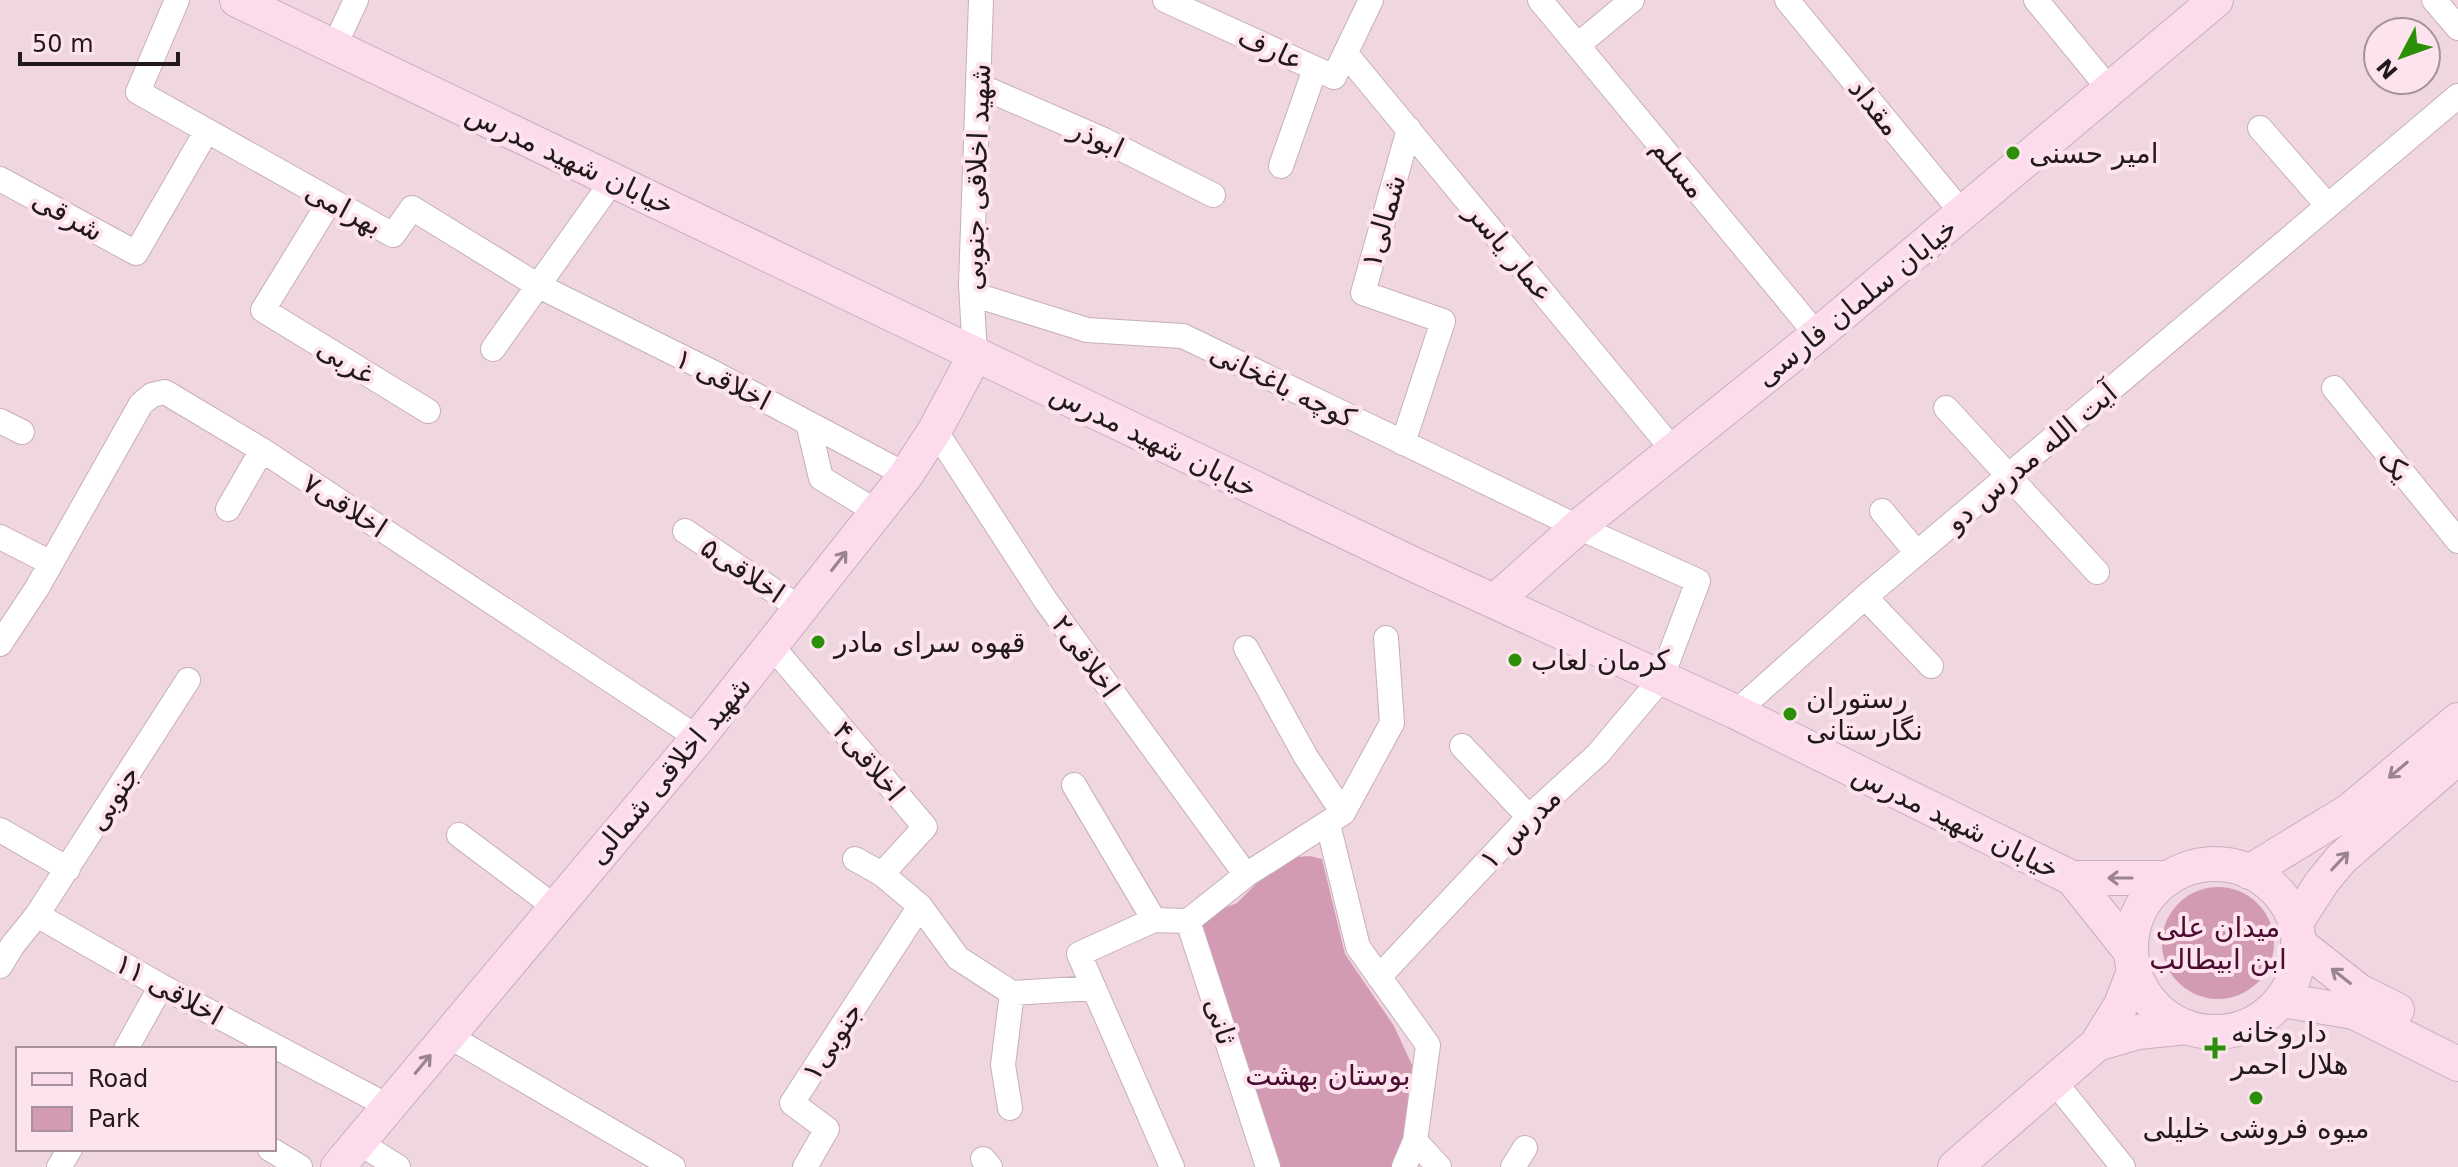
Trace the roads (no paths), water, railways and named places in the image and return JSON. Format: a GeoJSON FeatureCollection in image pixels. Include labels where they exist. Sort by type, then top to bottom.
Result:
{"type":"FeatureCollection","features":[{"type":"Feature","properties":{"kind":"main road","name":"خیابان شهید مدرس"},"geometry":{"type":"LineString","coordinates":[[237,0],[975,355],[1736,712],[2072,878],[2169,878]]}},
{"type":"Feature","properties":{"kind":"main road","name":"خیابان سلمان فارسی"},"geometry":{"type":"LineString","coordinates":[[1495,601],[1578,527],[1817,335],[2216,0]]}},
{"type":"Feature","properties":{"kind":"main road","name":"شهید اخلاقی شمالی"},"geometry":{"type":"LineString","coordinates":[[348,1155],[698,738],[801,609],[906,475],[935,430],[975,355]]}},
{"type":"Feature","properties":{"kind":"main road"},"geometry":{"type":"LineString","coordinates":[[2249,872],[2349,811],[2458,720]]}},
{"type":"Feature","properties":{"kind":"main road"},"geometry":{"type":"LineString","coordinates":[[2097,1044],[2138,1032],[2187,1027],[2217,1032],[2246,1027],[2259,1020],[2281,1000],[2295,973],[2297,934],[2322,882],[2341,859],[2458,757]]}},
{"type":"Feature","properties":{"kind":"main road"},"geometry":{"type":"LineString","coordinates":[[2187,1027],[2154,1006],[2139,983],[2133,962],[2132,935],[2140,910],[2155,889],[2169,878],[2200,866],[2233,867],[2249,872],[2269,885],[2285,903],[2297,934],[2359,991],[2458,1041]]}},
{"type":"Feature","properties":{"kind":"main road","name":"خیابان شهید مدرس"},"geometry":{"type":"LineString","coordinates":[[2072,878],[2133,962]]}},
{"type":"Feature","properties":{"kind":"main road"},"geometry":{"type":"LineString","coordinates":[[1955,1167],[2097,1044],[2121,1005],[2133,962]]}},
{"type":"Feature","properties":{"kind":"main road"},"geometry":{"type":"LineString","coordinates":[[2281,1000],[2354,1012],[2458,1064]]}},
{"type":"Feature","properties":{"kind":"street","name":"بهرامی"},"geometry":{"type":"LineString","coordinates":[[177,0],[138,92],[393,235],[412,208],[537,285]]}},
{"type":"Feature","properties":{"kind":"street"},"geometry":{"type":"LineString","coordinates":[[334,47],[356,0]]}},
{"type":"Feature","properties":{"kind":"street","name":"شهید اخلاقی جنوبی"},"geometry":{"type":"LineString","coordinates":[[975,355],[972,294],[981,0]]}},
{"type":"Feature","properties":{"kind":"street","name":"عارف"},"geometry":{"type":"LineString","coordinates":[[1165,0],[1324,73]]}},
{"type":"Feature","properties":{"kind":"street"},"geometry":{"type":"LineString","coordinates":[[1281,166],[1324,73],[1346,54],[1371,0]]}},
{"type":"Feature","properties":{"kind":"street","name":"مسلم"},"geometry":{"type":"LineString","coordinates":[[1540,0],[1817,335]]}},
{"type":"Feature","properties":{"kind":"street"},"geometry":{"type":"LineString","coordinates":[[1578,45],[1632,0]]}},
{"type":"Feature","properties":{"kind":"street","name":"مقداد"},"geometry":{"type":"LineString","coordinates":[[1787,0],[1963,214]]}},
{"type":"Feature","properties":{"kind":"street"},"geometry":{"type":"LineString","coordinates":[[2036,0],[2110,90]]}},
{"type":"Feature","properties":{"kind":"street"},"geometry":{"type":"LineString","coordinates":[[2434,0],[2458,28]]}},
{"type":"Feature","properties":{"kind":"street","name":"عمار یاسر"},"geometry":{"type":"LineString","coordinates":[[1346,54],[1673,450]]}},
{"type":"Feature","properties":{"kind":"street","name":"ابوذر"},"geometry":{"type":"LineString","coordinates":[[980,86],[1104,140],[1213,195]]}},
{"type":"Feature","properties":{"kind":"street","name":"آیت الله مدرس دو"},"geometry":{"type":"LineString","coordinates":[[1736,712],[1865,597],[2458,96]]}},
{"type":"Feature","properties":{"kind":"street"},"geometry":{"type":"LineString","coordinates":[[2260,128],[2328,206]]}},
{"type":"Feature","properties":{"kind":"street","name":"شمالی۱"},"geometry":{"type":"LineString","coordinates":[[1403,443],[1443,321],[1363,293],[1409,129]]}},
{"type":"Feature","properties":{"kind":"street","name":"شرقی"},"geometry":{"type":"LineString","coordinates":[[0,179],[136,253],[206,132]]}},
{"type":"Feature","properties":{"kind":"street"},"geometry":{"type":"LineString","coordinates":[[493,349],[613,180]]}},
{"type":"Feature","properties":{"kind":"street","name":"غربی"},"geometry":{"type":"LineString","coordinates":[[330,201],[263,310],[428,411]]}},
{"type":"Feature","properties":{"kind":"street","name":"اخلاقی ۱"},"geometry":{"type":"LineString","coordinates":[[537,285],[906,475]]}},
{"type":"Feature","properties":{"kind":"street","name":"کوچه باغخانی"},"geometry":{"type":"LineString","coordinates":[[972,294],[1087,330],[1183,336],[1578,527]]}},
{"type":"Feature","properties":{"kind":"street","name":"یک"},"geometry":{"type":"LineString","coordinates":[[2334,388],[2458,541]]}},
{"type":"Feature","properties":{"kind":"street","name":"اخلاقی۷"},"geometry":{"type":"LineString","coordinates":[[0,644],[37,588],[141,404],[152,395],[165,392],[262,450],[698,738]]}},
{"type":"Feature","properties":{"kind":"street"},"geometry":{"type":"LineString","coordinates":[[1946,408],[2097,572]]}},
{"type":"Feature","properties":{"kind":"street"},"geometry":{"type":"LineString","coordinates":[[808,423],[821,478],[877,512]]}},
{"type":"Feature","properties":{"kind":"street","name":"اخلاقی۲"},"geometry":{"type":"LineString","coordinates":[[935,430],[1046,601],[1246,875]]}},
{"type":"Feature","properties":{"kind":"street"},"geometry":{"type":"LineString","coordinates":[[228,509],[262,450]]}},
{"type":"Feature","properties":{"kind":"street"},"geometry":{"type":"LineString","coordinates":[[1882,511],[1917,553]]}},
{"type":"Feature","properties":{"kind":"street","name":"مدرس ۱"},"geometry":{"type":"LineString","coordinates":[[1379,977],[1529,817],[1598,754],[1661,679],[1698,581],[1578,527]]}},
{"type":"Feature","properties":{"kind":"street","name":"اخلاقی۵"},"geometry":{"type":"LineString","coordinates":[[685,531],[801,609]]}},
{"type":"Feature","properties":{"kind":"street"},"geometry":{"type":"LineString","coordinates":[[0,537],[49,562]]}},
{"type":"Feature","properties":{"kind":"street"},"geometry":{"type":"LineString","coordinates":[[1865,597],[1931,666]]}},
{"type":"Feature","properties":{"kind":"street"},"geometry":{"type":"LineString","coordinates":[[1172,1167],[1079,954],[1154,920],[1188,921],[1246,875],[1336,819],[1392,723],[1386,638]]}},
{"type":"Feature","properties":{"kind":"street","name":"اخلاقی۴"},"geometry":{"type":"LineString","coordinates":[[771,645],[925,827],[882,874]]}},
{"type":"Feature","properties":{"kind":"street"},"geometry":{"type":"LineString","coordinates":[[1246,648],[1336,819],[1358,947],[1428,1045],[1415,1141],[1404,1167]]}},
{"type":"Feature","properties":{"kind":"street","name":"جنوبی"},"geometry":{"type":"LineString","coordinates":[[4,951],[37,915],[188,680]]}},
{"type":"Feature","properties":{"kind":"street"},"geometry":{"type":"LineString","coordinates":[[1462,746],[1529,817]]}},
{"type":"Feature","properties":{"kind":"street"},"geometry":{"type":"LineString","coordinates":[[1074,785],[1154,920]]}},
{"type":"Feature","properties":{"kind":"street"},"geometry":{"type":"LineString","coordinates":[[0,830],[68,869]]}},
{"type":"Feature","properties":{"kind":"street"},"geometry":{"type":"LineString","coordinates":[[459,835],[555,907]]}},
{"type":"Feature","properties":{"kind":"street"},"geometry":{"type":"LineString","coordinates":[[855,859],[882,874],[920,906],[958,958],[1012,993],[1094,988]]}},
{"type":"Feature","properties":{"kind":"street","name":"جنوبی۱"},"geometry":{"type":"LineString","coordinates":[[805,1167],[827,1129],[792,1103],[920,906]]}},
{"type":"Feature","properties":{"kind":"street","name":"اخلاقی ۱۱"},"geometry":{"type":"LineString","coordinates":[[37,915],[161,986],[388,1106]]}},
{"type":"Feature","properties":{"kind":"street","name":"ثانی"},"geometry":{"type":"LineString","coordinates":[[1188,921],[1268,1167]]}},
{"type":"Feature","properties":{"kind":"street"},"geometry":{"type":"LineString","coordinates":[[127,1047],[161,986]]}},
{"type":"Feature","properties":{"kind":"street"},"geometry":{"type":"LineString","coordinates":[[1010,1108],[1003,1065],[1012,993]]}},
{"type":"Feature","properties":{"kind":"street"},"geometry":{"type":"LineString","coordinates":[[447,1035],[673,1167]]}},
{"type":"Feature","properties":{"kind":"street"},"geometry":{"type":"LineString","coordinates":[[2054,1081],[2123,1167]]}},
{"type":"Feature","properties":{"kind":"street"},"geometry":{"type":"LineString","coordinates":[[1415,1141],[1439,1167]]}},
{"type":"Feature","properties":{"kind":"street"},"geometry":{"type":"LineString","coordinates":[[273,1151],[300,1167]]}},
{"type":"Feature","properties":{"kind":"street"},"geometry":{"type":"LineString","coordinates":[[348,1155],[398,1167]]}},
{"type":"Feature","properties":{"kind":"place","name":"امیر حسنی"},"geometry":{"type":"Point","coordinates":[2013,153]}},
{"type":"Feature","properties":{"kind":"place","name":"قهوه سرای مادر"},"geometry":{"type":"Point","coordinates":[818,642]}},
{"type":"Feature","properties":{"kind":"place","name":"کرمان لعاب"},"geometry":{"type":"Point","coordinates":[1515,660]}},
{"type":"Feature","properties":{"kind":"place","name":"رستوران نگارستانی"},"geometry":{"type":"Point","coordinates":[1790,714]}},
{"type":"Feature","properties":{"kind":"place","name":"داروخانه هلال احمر"},"geometry":{"type":"Point","coordinates":[2215,1048]}},
{"type":"Feature","properties":{"kind":"place","name":"میوه فروشی خلیلی"},"geometry":{"type":"Point","coordinates":[2256,1098]}},
{"type":"Feature","properties":{"kind":"park label","name":"میدان علی ابن ابیطالب"},"geometry":{"type":"Point","coordinates":[2218,943]}},
{"type":"Feature","properties":{"kind":"park label","name":"بوستان بهشت"},"geometry":{"type":"Point","coordinates":[1328,1075]}}]}
